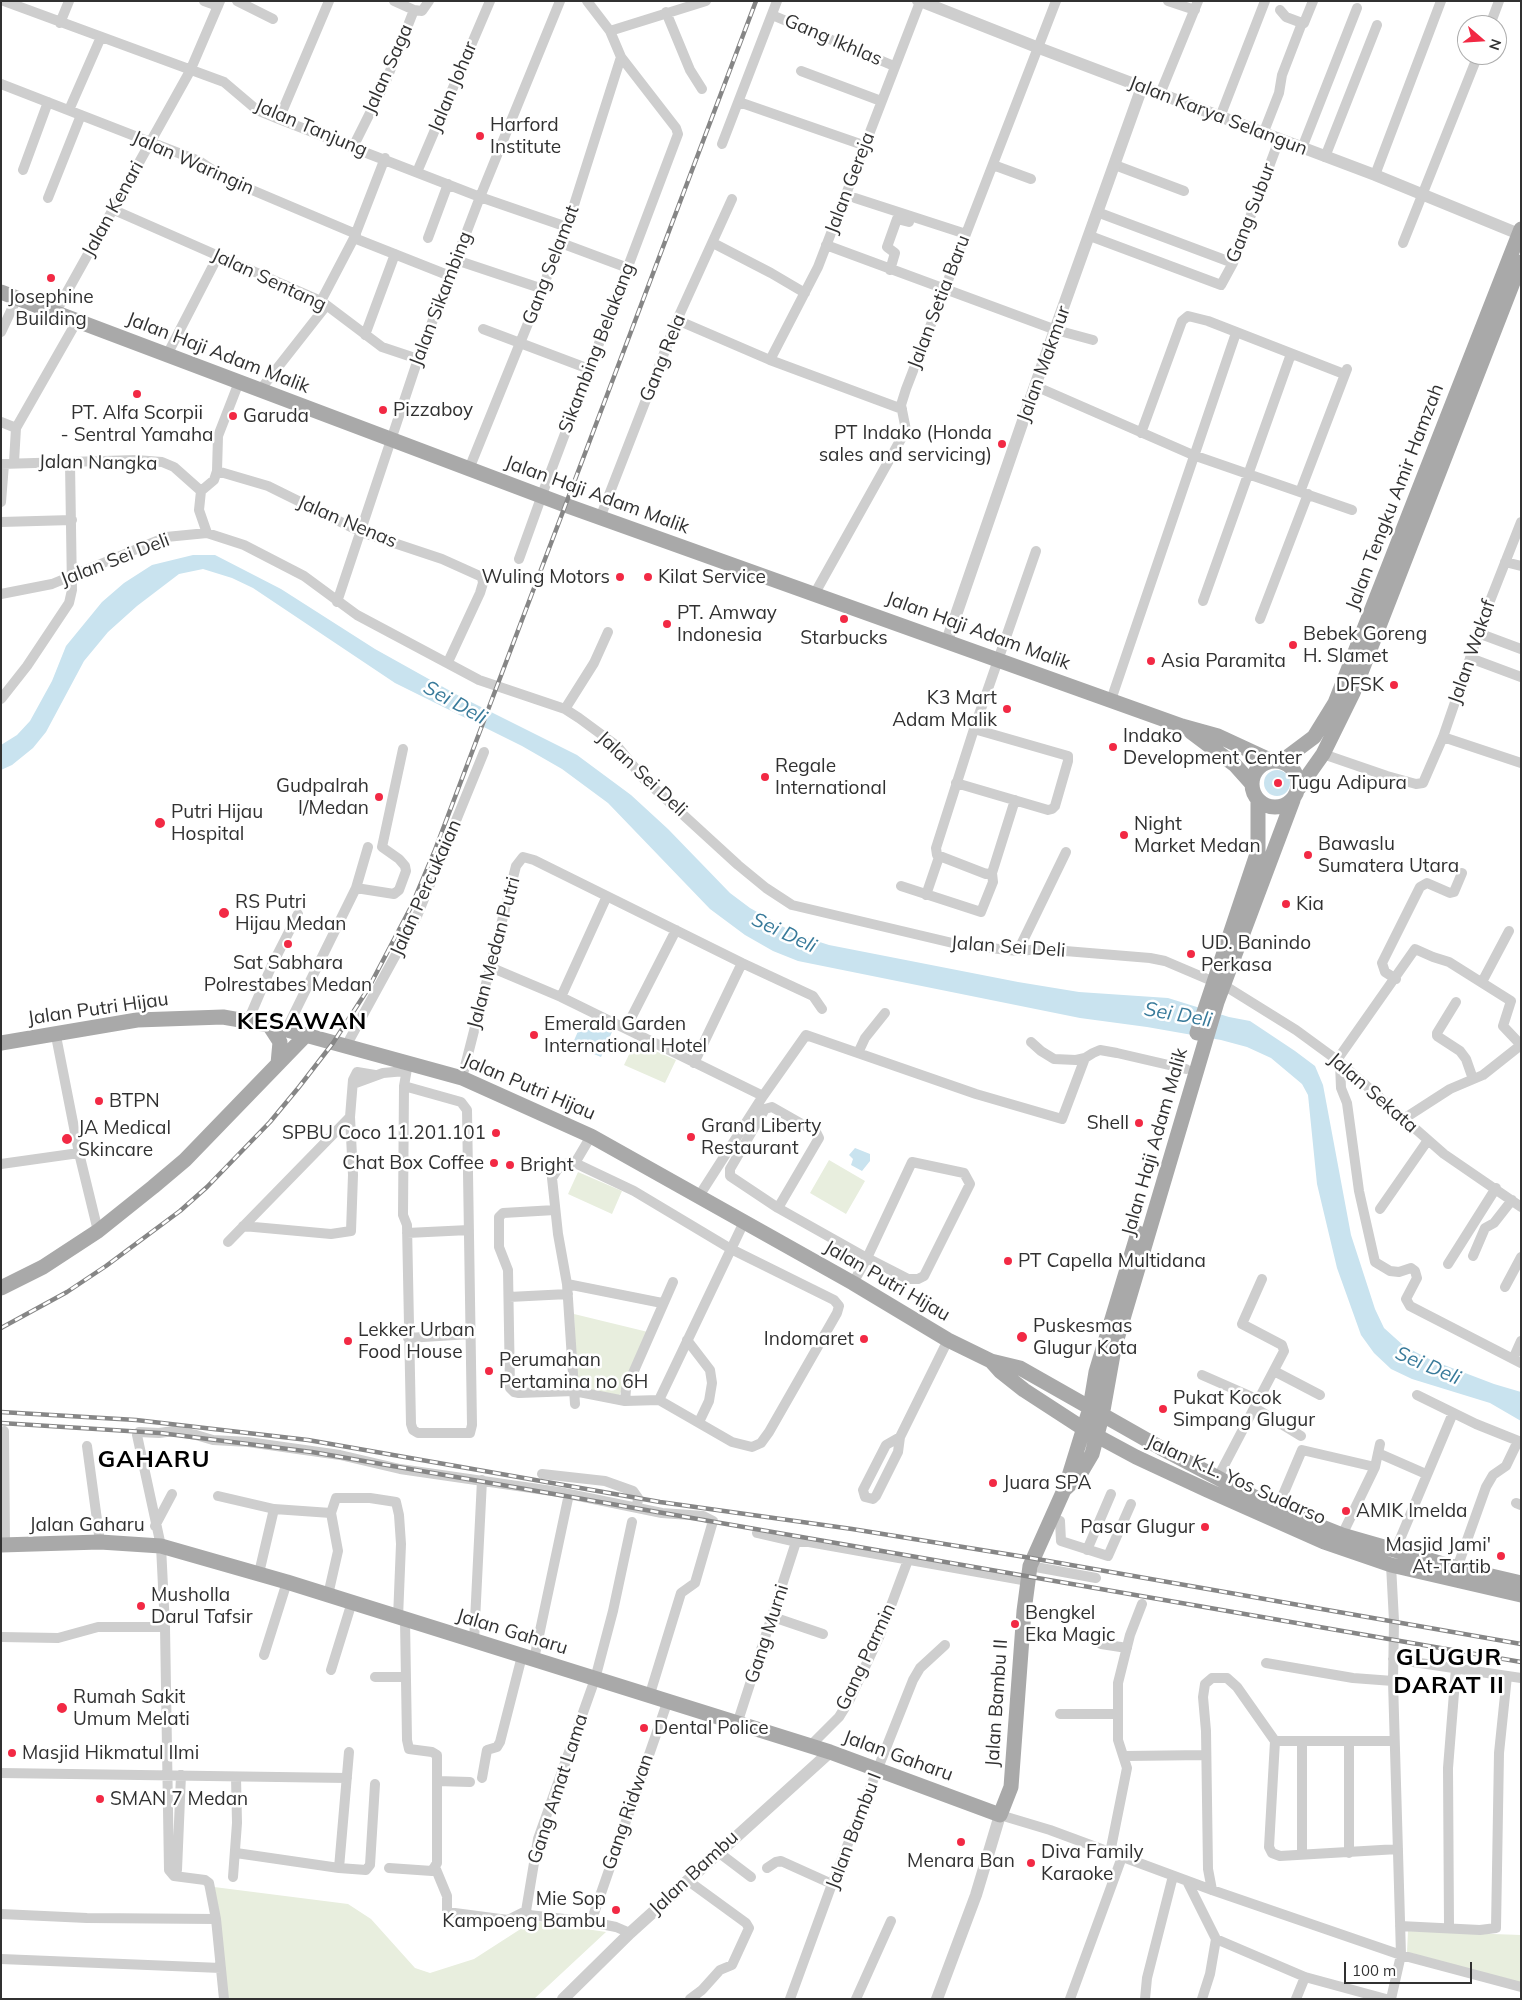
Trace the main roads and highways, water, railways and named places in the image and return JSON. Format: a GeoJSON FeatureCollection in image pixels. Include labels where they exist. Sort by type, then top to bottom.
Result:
{"type":"FeatureCollection","features":[{"type":"Feature","properties":{"kind":"main road","name":"Jalan Tengku Amir Hamzah"},"geometry":{"type":"LineString","coordinates":[[1296,794],[1322,754],[1356,683],[1520,231]]}},
{"type":"Feature","properties":{"kind":"main road","name":"Jalan Tengku Amir Hamzah"},"geometry":{"type":"LineString","coordinates":[[1277,761],[1314,737],[1329,716],[1521,262]]}},
{"type":"Feature","properties":{"kind":"main road"},"geometry":{"type":"LineString","coordinates":[[7,292],[58,308],[80,317],[84,323]]}},
{"type":"Feature","properties":{"kind":"main road","name":"Jalan Haji Adam Malik"},"geometry":{"type":"LineString","coordinates":[[7,292],[541,497],[815,593],[1182,726],[1235,742],[1277,761]]}},
{"type":"Feature","properties":{"kind":"main road","name":"Jalan Haji Adam Malik"},"geometry":{"type":"LineString","coordinates":[[1182,726],[1225,756],[1252,784]]}},
{"type":"Feature","properties":{"kind":"main road"},"geometry":{"type":"LineString","coordinates":[[1277,761],[1292,767],[1298,776],[1296,794],[1285,806],[1276,808],[1266,806],[1258,800],[1252,784],[1258,768],[1277,761]]}},
{"type":"Feature","properties":{"kind":"main road","name":"Jalan Haji Adam Malik"},"geometry":{"type":"LineString","coordinates":[[1217,983],[1296,794]]}},
{"type":"Feature","properties":{"kind":"main road","name":"Jalan Haji Adam Malik"},"geometry":{"type":"LineString","coordinates":[[1096,1412],[1198,1048],[1258,851],[1258,800]]}},
{"type":"Feature","properties":{"kind":"main road","name":"Jalan Putri Hijau"},"geometry":{"type":"LineString","coordinates":[[1,1043],[56,1036],[137,1020],[209,1016],[269,1025],[346,1046],[407,1067],[462,1078],[592,1136],[853,1283],[948,1340],[991,1361],[1020,1368],[1096,1412]]}},
{"type":"Feature","properties":{"kind":"main road"},"geometry":{"type":"LineString","coordinates":[[269,1025],[280,1042],[278,1064]]}},
{"type":"Feature","properties":{"kind":"main road"},"geometry":{"type":"LineString","coordinates":[[1,1288],[43,1267],[98,1231],[185,1160],[305,1036]]}},
{"type":"Feature","properties":{"kind":"main road","name":"Jalan Haji Adam Malik"},"geometry":{"type":"LineString","coordinates":[[1096,1412],[1096,1372],[1186,1069],[1198,1048]]}},
{"type":"Feature","properties":{"kind":"main road","name":"Jalan Putri Hijau"},"geometry":{"type":"LineString","coordinates":[[991,1361],[1000,1371],[1024,1390],[1090,1433]]}},
{"type":"Feature","properties":{"kind":"main road","name":"Jalan Bambu II"},"geometry":{"type":"LineString","coordinates":[[1000,1815],[1011,1786],[1030,1566],[1064,1490],[1069,1471],[1090,1433],[1096,1412]]}},
{"type":"Feature","properties":{"kind":"main road","name":"Jalan K.L. Yos Sudarso"},"geometry":{"type":"LineString","coordinates":[[1096,1412],[1217,1479],[1278,1509],[1393,1558],[1456,1568],[1521,1583]]}},
{"type":"Feature","properties":{"kind":"main road","name":"Jalan Bambu II"},"geometry":{"type":"LineString","coordinates":[[1064,1490],[1079,1476],[1092,1454],[1090,1433]]}},
{"type":"Feature","properties":{"kind":"main road","name":"Jalan K.L. Yos Sudarso"},"geometry":{"type":"LineString","coordinates":[[1090,1433],[1136,1457],[1324,1542],[1393,1558],[1521,1595]]}},
{"type":"Feature","properties":{"kind":"main road"},"geometry":{"type":"LineString","coordinates":[[1092,1454],[1104,1451],[1136,1457]]}},
{"type":"Feature","properties":{"kind":"main road","name":"Jalan Gaharu"},"geometry":{"type":"LineString","coordinates":[[3,1545],[100,1542],[160,1546],[259,1573],[818,1749],[1000,1815]]}},
{"type":"Feature","properties":{"kind":"water","name":"Sei Deli"},"geometry":{"type":"Polygon","coordinates":[[[193,555],[215,555],[281,589],[375,649],[461,697],[577,755],[631,795],[668,829],[730,893],[750,908],[798,935],[829,945],[1018,982],[1079,992],[1168,998],[1229,1017],[1250,1021],[1315,1066],[1323,1085],[1351,1235],[1375,1309],[1384,1328],[1404,1346],[1431,1360],[1494,1384],[1521,1392],[1521,1421],[1490,1403],[1412,1379],[1391,1369],[1374,1353],[1361,1335],[1337,1268],[1317,1184],[1308,1095],[1302,1084],[1271,1058],[1247,1047],[1221,1040],[1080,1018],[798,961],[773,951],[745,935],[710,909],[608,803],[562,769],[522,746],[395,683],[253,588],[232,578],[203,569],[179,574],[137,606],[108,632],[84,661],[46,732],[33,748],[12,765],[1,770],[1,745],[17,735],[30,721],[52,681],[66,646],[102,602],[124,583],[152,565],[193,555]]]}},
{"type":"Feature","properties":{"kind":"water"},"geometry":{"type":"Polygon","coordinates":[[[1277,770],[1286,774],[1290,783],[1286,792],[1277,796],[1268,792],[1264,783],[1268,774],[1277,770]]]}},
{"type":"Feature","properties":{"kind":"water"},"geometry":{"type":"Polygon","coordinates":[[[583,1020],[612,1032],[601,1057],[572,1045],[583,1020]]]}},
{"type":"Feature","properties":{"kind":"water"},"geometry":{"type":"Polygon","coordinates":[[[855,1148],[870,1154],[870,1161],[862,1171],[851,1165],[853,1159],[849,1155],[855,1148]]]}},
{"type":"Feature","properties":{"kind":"railway"},"geometry":{"type":"LineString","coordinates":[[1,1328],[67,1292],[106,1266],[180,1211],[207,1187],[270,1122],[299,1087],[333,1043],[368,989],[411,907],[435,850],[756,1]]}},
{"type":"Feature","properties":{"kind":"railway"},"geometry":{"type":"LineString","coordinates":[[1,1412],[136,1420],[308,1440],[660,1502],[852,1529],[1031,1558],[1521,1644]]}},
{"type":"Feature","properties":{"kind":"railway"},"geometry":{"type":"LineString","coordinates":[[1,1423],[160,1433],[312,1452],[1521,1662]]}},
{"type":"Feature","properties":{"kind":"place","name":"Harford Institute"},"geometry":{"type":"Point","coordinates":[480,136]}},
{"type":"Feature","properties":{"kind":"place","name":"Josephine Building"},"geometry":{"type":"Point","coordinates":[51,278]}},
{"type":"Feature","properties":{"kind":"place","name":"PT. Alfa Scorpii - Sentral Yamaha"},"geometry":{"type":"Point","coordinates":[137,394]}},
{"type":"Feature","properties":{"kind":"place","name":"Pizzaboy"},"geometry":{"type":"Point","coordinates":[383,410]}},
{"type":"Feature","properties":{"kind":"place","name":"Garuda"},"geometry":{"type":"Point","coordinates":[233,416]}},
{"type":"Feature","properties":{"kind":"place","name":"PT Indako (Honda sales and servicing)"},"geometry":{"type":"Point","coordinates":[1002,444]}},
{"type":"Feature","properties":{"kind":"place","name":"Wuling Motors"},"geometry":{"type":"Point","coordinates":[620,577]}},
{"type":"Feature","properties":{"kind":"place","name":"Kilat Service"},"geometry":{"type":"Point","coordinates":[648,577]}},
{"type":"Feature","properties":{"kind":"place","name":"Starbucks"},"geometry":{"type":"Point","coordinates":[844,619]}},
{"type":"Feature","properties":{"kind":"place","name":"PT. Amway Indonesia"},"geometry":{"type":"Point","coordinates":[667,624]}},
{"type":"Feature","properties":{"kind":"place","name":"Bebek Goreng H. Slamet"},"geometry":{"type":"Point","coordinates":[1293,645]}},
{"type":"Feature","properties":{"kind":"place","name":"Asia Paramita"},"geometry":{"type":"Point","coordinates":[1151,661]}},
{"type":"Feature","properties":{"kind":"place","name":"DFSK"},"geometry":{"type":"Point","coordinates":[1394,685]}},
{"type":"Feature","properties":{"kind":"place","name":"K3 Mart Adam Malik"},"geometry":{"type":"Point","coordinates":[1007,709]}},
{"type":"Feature","properties":{"kind":"place","name":"Indako Development Center"},"geometry":{"type":"Point","coordinates":[1113,747]}},
{"type":"Feature","properties":{"kind":"place","name":"Regale International"},"geometry":{"type":"Point","coordinates":[765,777]}},
{"type":"Feature","properties":{"kind":"place","name":"Tugu Adipura"},"geometry":{"type":"Point","coordinates":[1278,783]}},
{"type":"Feature","properties":{"kind":"place","name":"Gudpalrah I/Medan"},"geometry":{"type":"Point","coordinates":[379,797]}},
{"type":"Feature","properties":{"kind":"place","name":"Putri Hijau Hospital"},"geometry":{"type":"Point","coordinates":[160,823]}},
{"type":"Feature","properties":{"kind":"place","name":"Night Market Medan"},"geometry":{"type":"Point","coordinates":[1124,835]}},
{"type":"Feature","properties":{"kind":"place","name":"Bawaslu Sumatera Utara"},"geometry":{"type":"Point","coordinates":[1308,855]}},
{"type":"Feature","properties":{"kind":"place","name":"Kia"},"geometry":{"type":"Point","coordinates":[1286,904]}},
{"type":"Feature","properties":{"kind":"place","name":"RS Putri Hijau Medan"},"geometry":{"type":"Point","coordinates":[224,913]}},
{"type":"Feature","properties":{"kind":"place","name":"Sat Sabhara Polrestabes Medan"},"geometry":{"type":"Point","coordinates":[288,944]}},
{"type":"Feature","properties":{"kind":"place","name":"UD. Banindo Perkasa"},"geometry":{"type":"Point","coordinates":[1191,954]}},
{"type":"Feature","properties":{"kind":"place","name":"Emerald Garden International Hotel"},"geometry":{"type":"Point","coordinates":[534,1035]}},
{"type":"Feature","properties":{"kind":"place","name":"BTPN"},"geometry":{"type":"Point","coordinates":[99,1101]}},
{"type":"Feature","properties":{"kind":"place","name":"Shell"},"geometry":{"type":"Point","coordinates":[1139,1123]}},
{"type":"Feature","properties":{"kind":"place","name":"SPBU Coco 11.201.101"},"geometry":{"type":"Point","coordinates":[496,1133]}},
{"type":"Feature","properties":{"kind":"place","name":"Grand Liberty Restaurant"},"geometry":{"type":"Point","coordinates":[691,1137]}},
{"type":"Feature","properties":{"kind":"place","name":"JA Medical Skincare"},"geometry":{"type":"Point","coordinates":[67,1139]}},
{"type":"Feature","properties":{"kind":"place","name":"Chat Box Coffee"},"geometry":{"type":"Point","coordinates":[494,1163]}},
{"type":"Feature","properties":{"kind":"place","name":"Bright"},"geometry":{"type":"Point","coordinates":[510,1165]}},
{"type":"Feature","properties":{"kind":"place","name":"PT Capella Multidana"},"geometry":{"type":"Point","coordinates":[1008,1261]}},
{"type":"Feature","properties":{"kind":"place","name":"Puskesmas Glugur Kota"},"geometry":{"type":"Point","coordinates":[1022,1337]}},
{"type":"Feature","properties":{"kind":"place","name":"Indomaret"},"geometry":{"type":"Point","coordinates":[864,1339]}},
{"type":"Feature","properties":{"kind":"place","name":"Lekker Urban Food House"},"geometry":{"type":"Point","coordinates":[348,1341]}},
{"type":"Feature","properties":{"kind":"place","name":"Perumahan Pertamina no 6H"},"geometry":{"type":"Point","coordinates":[489,1371]}},
{"type":"Feature","properties":{"kind":"place","name":"Pukat Kocok Simpang Glugur"},"geometry":{"type":"Point","coordinates":[1163,1409]}},
{"type":"Feature","properties":{"kind":"place","name":"Juara SPA"},"geometry":{"type":"Point","coordinates":[993,1483]}},
{"type":"Feature","properties":{"kind":"place","name":"AMIK Imelda"},"geometry":{"type":"Point","coordinates":[1346,1511]}},
{"type":"Feature","properties":{"kind":"place","name":"Pasar Glugur"},"geometry":{"type":"Point","coordinates":[1205,1527]}},
{"type":"Feature","properties":{"kind":"place","name":"Masjid Jami' At-Tartib"},"geometry":{"type":"Point","coordinates":[1501,1556]}},
{"type":"Feature","properties":{"kind":"place","name":"Musholla Darul Tafsir"},"geometry":{"type":"Point","coordinates":[141,1606]}},
{"type":"Feature","properties":{"kind":"place","name":"Bengkel Eka Magic"},"geometry":{"type":"Point","coordinates":[1015,1624]}},
{"type":"Feature","properties":{"kind":"place","name":"Rumah Sakit Umum Melati"},"geometry":{"type":"Point","coordinates":[62,1708]}},
{"type":"Feature","properties":{"kind":"place","name":"Dental Police"},"geometry":{"type":"Point","coordinates":[644,1728]}},
{"type":"Feature","properties":{"kind":"place","name":"Masjid Hikmatul Ilmi"},"geometry":{"type":"Point","coordinates":[12,1753]}},
{"type":"Feature","properties":{"kind":"place","name":"SMAN 7 Medan"},"geometry":{"type":"Point","coordinates":[100,1799]}},
{"type":"Feature","properties":{"kind":"place","name":"Menara Ban"},"geometry":{"type":"Point","coordinates":[961,1842]}},
{"type":"Feature","properties":{"kind":"place","name":"Diva Family Karaoke"},"geometry":{"type":"Point","coordinates":[1031,1863]}},
{"type":"Feature","properties":{"kind":"place","name":"Mie Sop Kampoeng Bambu"},"geometry":{"type":"Point","coordinates":[616,1910]}},
{"type":"Feature","properties":{"kind":"district","name":"KESAWAN"},"geometry":{"type":"Point","coordinates":[302,1022]}},
{"type":"Feature","properties":{"kind":"district","name":"GAHARU"},"geometry":{"type":"Point","coordinates":[154,1460]}},
{"type":"Feature","properties":{"kind":"district","name":"GLUGUR DARAT II"},"geometry":{"type":"Point","coordinates":[1449,1672]}}]}
